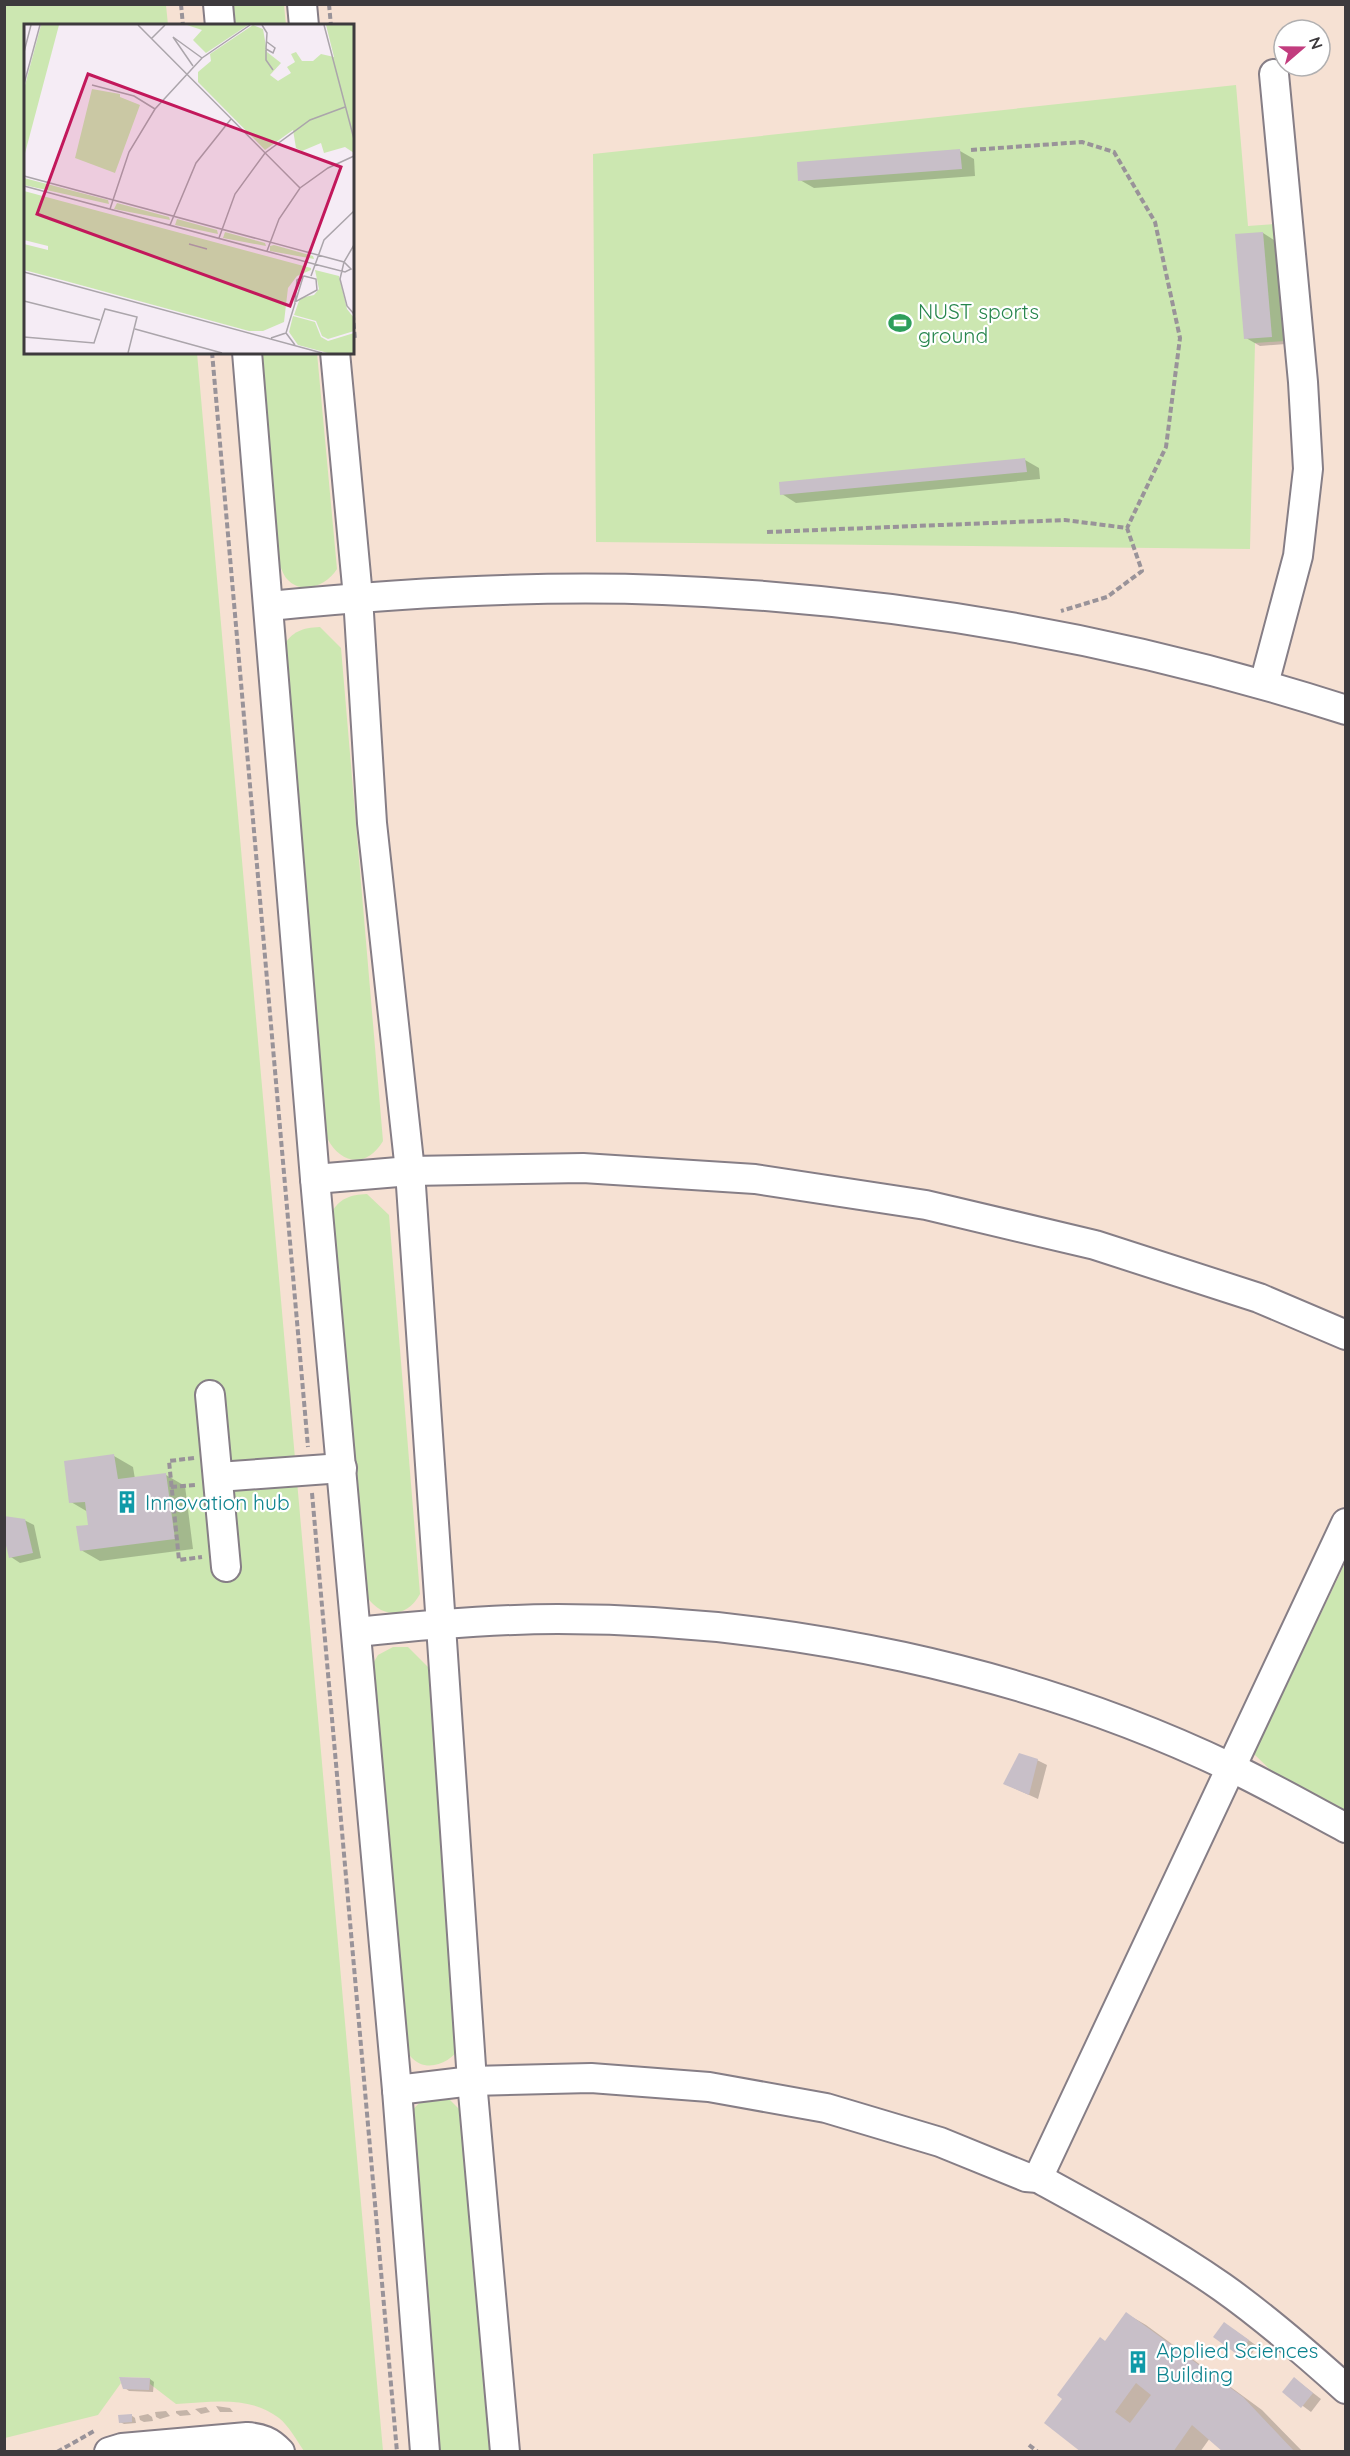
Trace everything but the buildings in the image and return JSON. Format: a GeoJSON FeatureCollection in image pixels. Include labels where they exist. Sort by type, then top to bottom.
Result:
{"type":"FeatureCollection","features":[{"type":"Feature","properties":{"kind":"street"},"geometry":{"type":"LineString","coordinates":[[218,4],[220,24]]}},
{"type":"Feature","properties":{"kind":"street"},"geometry":{"type":"LineString","coordinates":[[302,4],[304,24]]}},
{"type":"Feature","properties":{"kind":"street"},"geometry":{"type":"LineString","coordinates":[[1264,684],[1298,556],[1308,469],[1303,382],[1274,78]]}},
{"type":"Feature","properties":{"kind":"street"},"geometry":{"type":"LineString","coordinates":[[248,354],[315,1179],[397,2090],[425,2451]]}},
{"type":"Feature","properties":{"kind":"street"},"geometry":{"type":"LineString","coordinates":[[345,354],[372,823],[410,1171],[472,2081],[505,2451]]}},
{"type":"Feature","properties":{"kind":"street"},"geometry":{"type":"LineString","coordinates":[[269,606],[358,597],[510,589],[651,590],[815,600],[966,619],[1093,642],[1264,684],[1346,710]]}},
{"type":"Feature","properties":{"kind":"street"},"geometry":{"type":"LineString","coordinates":[[315,1179],[410,1171],[594,1168],[755,1179],[926,1205],[1095,1245],[1259,1298],[1346,1335]]}},
{"type":"Feature","properties":{"kind":"street"},"geometry":{"type":"LineString","coordinates":[[210,1395],[226,1561]]}},
{"type":"Feature","properties":{"kind":"street"},"geometry":{"type":"LineString","coordinates":[[217,1466],[310,1470],[342,1468]]}},
{"type":"Feature","properties":{"kind":"street"},"geometry":{"type":"LineString","coordinates":[[1038,2178],[1346,1522]]}},
{"type":"Feature","properties":{"kind":"street"},"geometry":{"type":"LineString","coordinates":[[357,1632],[441,1623],[557,1619],[673,1623],[788,1635],[902,1656],[1014,1685],[1124,1723],[1231,1768],[1346,1828]]}},
{"type":"Feature","properties":{"kind":"street"},"geometry":{"type":"LineString","coordinates":[[397,2090],[472,2081],[591,2078],[709,2087],[826,2108],[940,2142],[1026,2177],[1038,2178],[1138,2233],[1223,2288],[1303,2349],[1346,2389]]}},
{"type":"Feature","properties":{"kind":"street"},"geometry":{"type":"LineString","coordinates":[[109,2451],[247,2437],[259,2438],[280,2451]]}},
{"type":"Feature","properties":{"kind":"path"},"geometry":{"type":"LineString","coordinates":[[181,4],[183,24]]}},
{"type":"Feature","properties":{"kind":"path"},"geometry":{"type":"LineString","coordinates":[[329,4],[331,24]]}},
{"type":"Feature","properties":{"kind":"path"},"geometry":{"type":"LineString","coordinates":[[971,150],[1082,142],[1114,152],[1155,222],[1180,338],[1166,447],[1127,528],[1142,572],[1107,597],[1062,612],[1050,610]]}},
{"type":"Feature","properties":{"kind":"path"},"geometry":{"type":"LineString","coordinates":[[212,354],[397,2451]]}},
{"type":"Feature","properties":{"kind":"path"},"geometry":{"type":"LineString","coordinates":[[767,532],[1065,520],[1127,528]]}},
{"type":"Feature","properties":{"kind":"path"},"geometry":{"type":"LineString","coordinates":[[217,1466],[169,1461],[179,1560],[226,1561]]}},
{"type":"Feature","properties":{"kind":"path"},"geometry":{"type":"LineString","coordinates":[[1029,2445],[1038,2451]]}},
{"type":"Feature","properties":{"kind":"shaded area"},"geometry":{"type":"Polygon","coordinates":[[[5,5],[1345,5],[1345,2451],[5,2451],[5,5]]]}},
{"type":"Feature","properties":{"kind":"green space"},"geometry":{"type":"Polygon","coordinates":[[[4,5],[166,5],[168,24],[24,24],[24,354],[197,354],[383,2451],[304,2451],[286,2425],[267,2411],[243,2403],[230,2402],[176,2404],[150,2384],[150,2378],[119,2377],[121,2383],[98,2415],[5,2438],[4,5]]]}},
{"type":"Feature","properties":{"kind":"green space"},"geometry":{"type":"Polygon","coordinates":[[[228,5],[284,5],[286,24],[230,24],[228,5]]]}},
{"type":"Feature","properties":{"kind":"green space"},"geometry":{"type":"Polygon","coordinates":[[[1236,85],[1248,226],[1274,224],[1285,341],[1255,343],[1250,549],[596,542],[593,154],[1236,85]]]}},
{"type":"Feature","properties":{"kind":"green space"},"geometry":{"type":"Polygon","coordinates":[[[260,354],[317,354],[337,569],[321,584],[307,588],[293,584],[286,578],[280,566],[260,354]]]}},
{"type":"Feature","properties":{"kind":"green space"},"geometry":{"type":"Polygon","coordinates":[[[320,627],[341,648],[383,1141],[369,1156],[354,1160],[339,1154],[327,1138],[283,647],[298,631],[320,627]]]}},
{"type":"Feature","properties":{"kind":"green space"},"geometry":{"type":"Polygon","coordinates":[[[367,1194],[389,1215],[420,1594],[407,1609],[392,1613],[377,1607],[364,1592],[331,1214],[346,1198],[367,1194]]]}},
{"type":"Feature","properties":{"kind":"green space"},"geometry":{"type":"Polygon","coordinates":[[[1345,1563],[1345,1818],[1288,1787],[1254,1754],[1345,1563]]]}},
{"type":"Feature","properties":{"kind":"green space"},"geometry":{"type":"Polygon","coordinates":[[[393,1647],[408,1647],[429,1668],[461,2046],[445,2061],[431,2065],[417,2062],[410,2056],[404,2044],[371,1667],[378,1655],[393,1647]]]}},
{"type":"Feature","properties":{"kind":"green space"},"geometry":{"type":"Polygon","coordinates":[[[446,2096],[467,2117],[495,2451],[438,2451],[409,2116],[424,2100],[446,2096]]]}},
{"type":"Feature","properties":{"kind":"place","name":"NUST sports ground"},"geometry":{"type":"Point","coordinates":[900,323]}},
{"type":"Feature","properties":{"kind":"place","name":"Innovation hub"},"geometry":{"type":"Point","coordinates":[127,1502]}},
{"type":"Feature","properties":{"kind":"place","name":"Applied Sciences Building"},"geometry":{"type":"Point","coordinates":[1138,2362]}}]}
